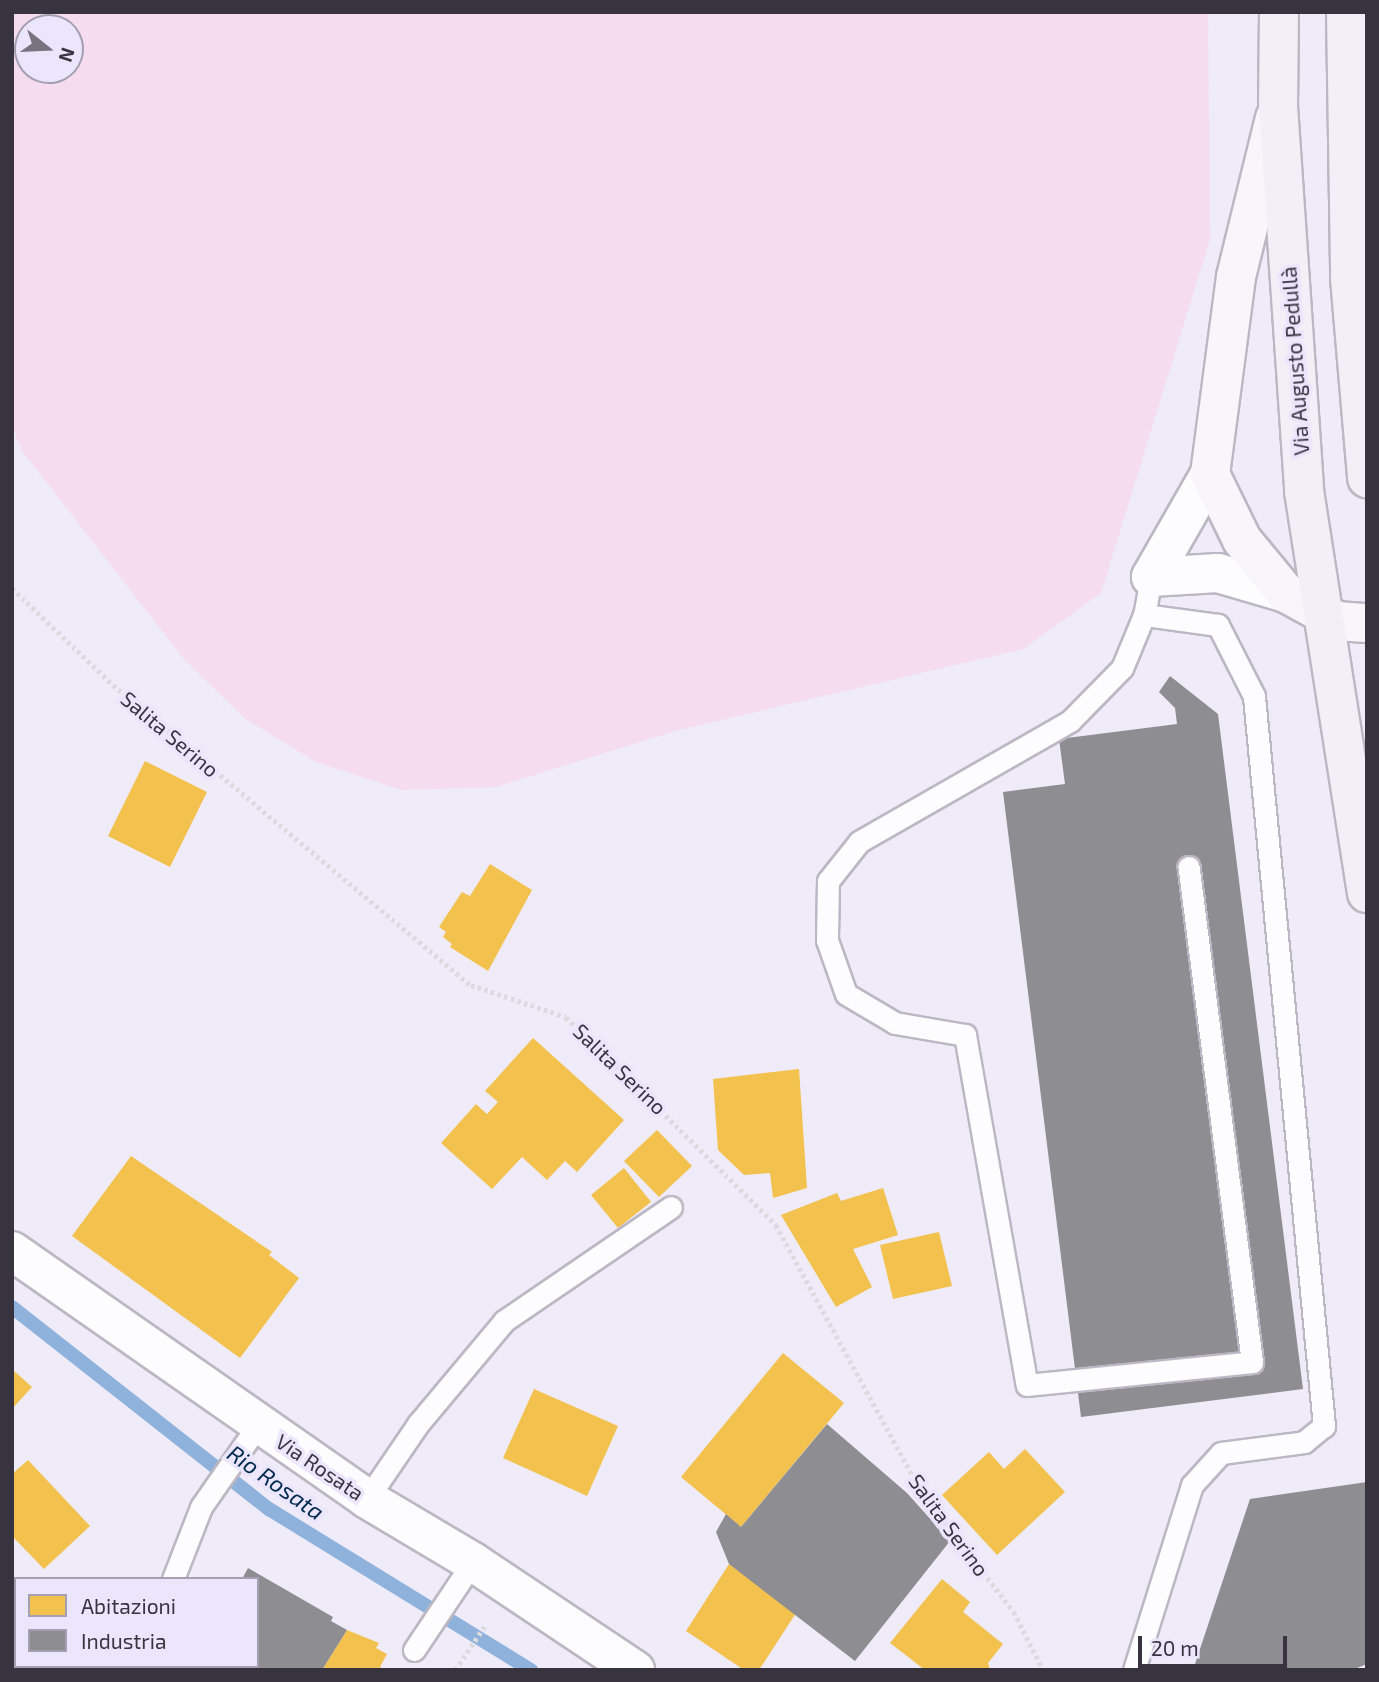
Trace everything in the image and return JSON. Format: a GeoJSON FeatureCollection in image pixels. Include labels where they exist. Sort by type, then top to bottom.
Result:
{"type":"FeatureCollection","features":[{"type":"Feature","properties":{"kind":"main road","name":"Via Augusto Pedullà"},"geometry":{"type":"LineString","coordinates":[[1279,12],[1278,106],[1304,491],[1367,893]]}},
{"type":"Feature","properties":{"kind":"main road"},"geometry":{"type":"LineString","coordinates":[[1346,12],[1350,278],[1367,478]]}},
{"type":"Feature","properties":{"kind":"street","name":"Via Augusto Pedullà"},"geometry":{"type":"LineString","coordinates":[[1151,578],[1210,474],[1236,277],[1278,106]]}},
{"type":"Feature","properties":{"kind":"street"},"geometry":{"type":"LineString","coordinates":[[1210,474],[1242,540],[1286,593]]}},
{"type":"Feature","properties":{"kind":"street"},"geometry":{"type":"LineString","coordinates":[[1151,578],[1218,573],[1286,593],[1337,621],[1367,623]]}},
{"type":"Feature","properties":{"kind":"street","name":"Via Rosata"},"geometry":{"type":"LineString","coordinates":[[12,1251],[367,1499],[473,1562],[635,1670]]}},
{"type":"Feature","properties":{"kind":"lane"},"geometry":{"type":"LineString","coordinates":[[1151,578],[1144,615],[1122,668],[1070,721],[859,842],[828,881],[827,940],[846,994],[895,1023],[965,1035],[1027,1385],[1252,1362],[1189,867]]}},
{"type":"Feature","properties":{"kind":"lane"},"geometry":{"type":"LineString","coordinates":[[1134,1670],[1192,1485],[1221,1453],[1304,1442],[1324,1426],[1254,696],[1218,625],[1144,615]]}},
{"type":"Feature","properties":{"kind":"lane"},"geometry":{"type":"LineString","coordinates":[[367,1499],[418,1424],[504,1321],[671,1208]]}},
{"type":"Feature","properties":{"kind":"lane"},"geometry":{"type":"LineString","coordinates":[[174,1577],[201,1507],[258,1425]]}},
{"type":"Feature","properties":{"kind":"lane"},"geometry":{"type":"LineString","coordinates":[[414,1650],[473,1562]]}},
{"type":"Feature","properties":{"kind":"path","name":"Salita Serino"},"geometry":{"type":"LineString","coordinates":[[12,588],[113,685],[471,985],[566,1017],[776,1225],[923,1495],[1014,1612],[1043,1670]]}},
{"type":"Feature","properties":{"kind":"path"},"geometry":{"type":"LineString","coordinates":[[455,1670],[510,1588]]}},
{"type":"Feature","properties":{"kind":"shaded area"},"geometry":{"type":"Polygon","coordinates":[[[12,12],[1208,12],[1210,239],[1101,593],[1023,649],[675,731],[496,787],[402,790],[316,762],[244,718],[183,658],[23,452],[12,427],[12,12]]]}},
{"type":"Feature","properties":{"kind":"building: Abitazioni"},"geometry":{"type":"Polygon","coordinates":[[[145,761],[207,792],[170,867],[108,836],[145,761]]]}},
{"type":"Feature","properties":{"kind":"building: Abitazioni"},"geometry":{"type":"Polygon","coordinates":[[[490,864],[532,890],[488,971],[450,947],[452,944],[443,937],[446,932],[439,927],[462,892],[470,896],[490,864]]]}},
{"type":"Feature","properties":{"kind":"building: Abitazioni"},"geometry":{"type":"Polygon","coordinates":[[[533,1038],[624,1120],[577,1172],[565,1161],[547,1180],[522,1157],[492,1189],[441,1143],[476,1104],[487,1114],[498,1102],[485,1091],[533,1038]]]}},
{"type":"Feature","properties":{"kind":"building: Abitazioni"},"geometry":{"type":"Polygon","coordinates":[[[799,1069],[807,1188],[773,1198],[770,1173],[744,1175],[718,1150],[713,1079],[799,1069]]]}},
{"type":"Feature","properties":{"kind":"building: Abitazioni"},"geometry":{"type":"Polygon","coordinates":[[[657,1130],[692,1166],[659,1197],[624,1161],[657,1130]]]}},
{"type":"Feature","properties":{"kind":"building: Abitazioni"},"geometry":{"type":"Polygon","coordinates":[[[131,1156],[272,1252],[269,1255],[299,1278],[240,1358],[72,1236],[131,1156]]]}},
{"type":"Feature","properties":{"kind":"building: Abitazioni"},"geometry":{"type":"Polygon","coordinates":[[[624,1168],[651,1202],[618,1228],[591,1195],[624,1168]]]}},
{"type":"Feature","properties":{"kind":"building: Abitazioni"},"geometry":{"type":"Polygon","coordinates":[[[883,1188],[898,1235],[853,1249],[872,1287],[836,1307],[781,1215],[837,1193],[841,1201],[883,1188]]]}},
{"type":"Feature","properties":{"kind":"building: Abitazioni"},"geometry":{"type":"Polygon","coordinates":[[[939,1232],[952,1286],[893,1299],[880,1245],[939,1232]]]}},
{"type":"Feature","properties":{"kind":"building: Abitazioni"},"geometry":{"type":"Polygon","coordinates":[[[783,1353],[844,1403],[741,1527],[681,1477],[783,1353]]]}},
{"type":"Feature","properties":{"kind":"building: Abitazioni"},"geometry":{"type":"Polygon","coordinates":[[[12,1369],[32,1387],[12,1409],[12,1369]]]}},
{"type":"Feature","properties":{"kind":"building: Abitazioni"},"geometry":{"type":"Polygon","coordinates":[[[534,1389],[618,1426],[587,1496],[503,1458],[534,1389]]]}},
{"type":"Feature","properties":{"kind":"building: Abitazioni"},"geometry":{"type":"Polygon","coordinates":[[[1025,1449],[1065,1492],[997,1555],[942,1495],[989,1452],[1004,1469],[1025,1449]]]}},
{"type":"Feature","properties":{"kind":"building: Abitazioni"},"geometry":{"type":"Polygon","coordinates":[[[28,1460],[90,1526],[44,1569],[12,1536],[12,1474],[28,1460]]]}},
{"type":"Feature","properties":{"kind":"building: Abitazioni"},"geometry":{"type":"Polygon","coordinates":[[[729,1564],[796,1613],[759,1670],[744,1670],[686,1631],[729,1564]]]}},
{"type":"Feature","properties":{"kind":"building: Abitazioni"},"geometry":{"type":"Polygon","coordinates":[[[942,1579],[970,1602],[963,1612],[1003,1644],[988,1663],[990,1670],[925,1670],[890,1643],[942,1579]]]}},
{"type":"Feature","properties":{"kind":"building: Abitazioni"},"geometry":{"type":"Polygon","coordinates":[[[347,1630],[379,1643],[376,1648],[387,1654],[380,1667],[384,1670],[322,1670],[347,1630]]]}},
{"type":"Feature","properties":{"kind":"building: Industria"},"geometry":{"type":"Polygon","coordinates":[[[1170,676],[1218,714],[1303,1389],[1081,1417],[1003,792],[1065,784],[1059,739],[1177,724],[1175,708],[1159,692],[1170,676]]]}},
{"type":"Feature","properties":{"kind":"building: Industria"},"geometry":{"type":"Polygon","coordinates":[[[827,1424],[907,1493],[950,1541],[855,1661],[729,1564],[716,1532],[726,1514],[741,1527],[827,1424]]]}},
{"type":"Feature","properties":{"kind":"building: Industria"},"geometry":{"type":"Polygon","coordinates":[[[1367,1482],[1367,1664],[1352,1670],[1193,1670],[1250,1499],[1367,1482]]]}},
{"type":"Feature","properties":{"kind":"building: Industria"},"geometry":{"type":"Polygon","coordinates":[[[248,1568],[333,1617],[331,1621],[347,1630],[322,1670],[185,1670],[259,1668],[259,1577],[243,1577],[248,1568]]]}},
{"type":"Feature","properties":{"kind":"waterway","name":"Rio Rosata"},"geometry":{"type":"LineString","coordinates":[[12,1307],[269,1509],[531,1670]]}}]}
